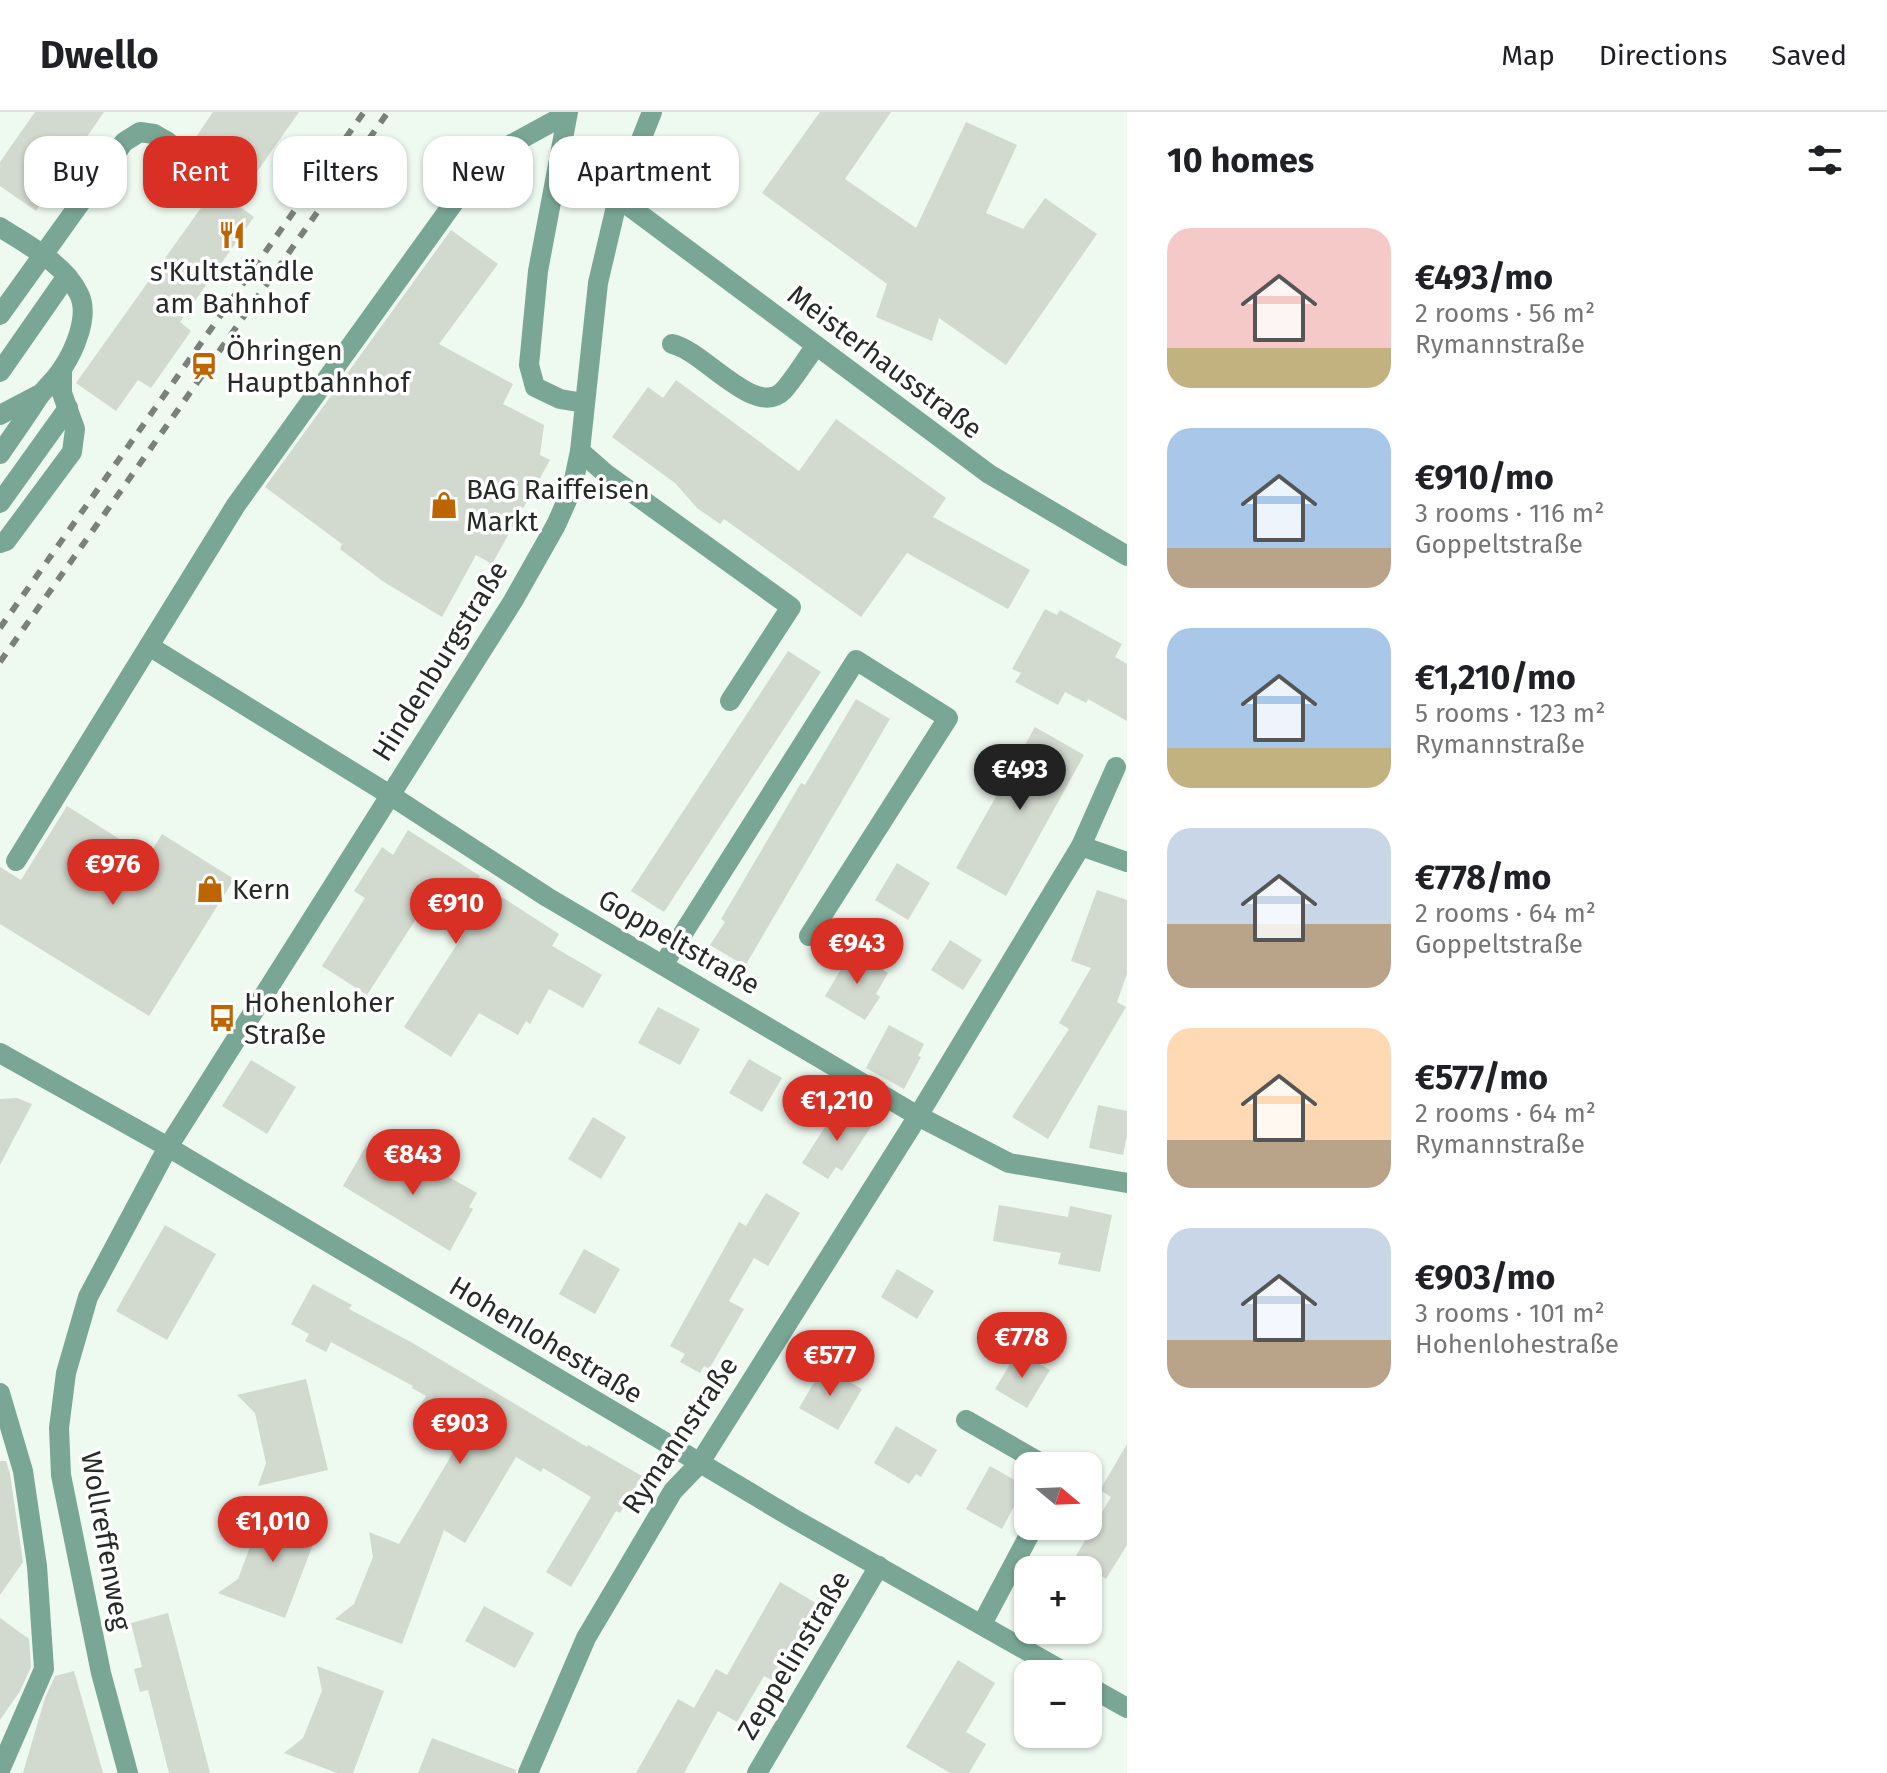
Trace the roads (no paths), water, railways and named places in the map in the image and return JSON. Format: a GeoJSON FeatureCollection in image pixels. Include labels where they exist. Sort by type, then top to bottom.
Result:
{"type":"FeatureCollection","features":[{"type":"Feature","properties":{"kind":"street","name":"Hindenburgstraße"},"geometry":{"type":"LineString","coordinates":[[643,136],[652,112]]}},
{"type":"Feature","properties":{"kind":"street"},"geometry":{"type":"LineString","coordinates":[[567,113],[538,271],[529,365],[535,387],[560,399],[584,403]]}},
{"type":"Feature","properties":{"kind":"street"},"geometry":{"type":"LineString","coordinates":[[16,861],[236,505],[486,158],[567,113]]}},
{"type":"Feature","properties":{"kind":"street"},"geometry":{"type":"LineString","coordinates":[[0,315],[124,142],[140,132],[158,136]]}},
{"type":"Feature","properties":{"kind":"street","name":"Hindenburgstraße"},"geometry":{"type":"LineString","coordinates":[[168,1147],[513,601],[556,525],[572,489],[580,451],[598,283],[616,208]]}},
{"type":"Feature","properties":{"kind":"street","name":"Meisterhausstraße"},"geometry":{"type":"LineString","coordinates":[[631,208],[989,474],[1127,556]]}},
{"type":"Feature","properties":{"kind":"street"},"geometry":{"type":"LineString","coordinates":[[0,227],[43,254],[67,276],[80,295],[83,313],[76,342],[62,370],[41,394],[0,454]]}},
{"type":"Feature","properties":{"kind":"street"},"geometry":{"type":"LineString","coordinates":[[0,372],[67,276]]}},
{"type":"Feature","properties":{"kind":"street"},"geometry":{"type":"LineString","coordinates":[[672,344],[697,355],[751,396],[766,399],[781,393],[816,346]]}},
{"type":"Feature","properties":{"kind":"street"},"geometry":{"type":"LineString","coordinates":[[0,543],[6,541],[72,452],[75,429],[62,393],[62,370]]}},
{"type":"Feature","properties":{"kind":"street"},"geometry":{"type":"LineString","coordinates":[[0,415],[41,394]]}},
{"type":"Feature","properties":{"kind":"street"},"geometry":{"type":"LineString","coordinates":[[0,503],[68,408]]}},
{"type":"Feature","properties":{"kind":"street"},"geometry":{"type":"LineString","coordinates":[[580,451],[605,473],[791,607],[730,701]]}},
{"type":"Feature","properties":{"kind":"street","name":"Goppeltstraße"},"geometry":{"type":"LineString","coordinates":[[149,646],[390,795],[547,897],[918,1116],[1009,1163],[1127,1183]]}},
{"type":"Feature","properties":{"kind":"street"},"geometry":{"type":"LineString","coordinates":[[663,965],[856,660],[948,718],[809,936]]}},
{"type":"Feature","properties":{"kind":"street","name":"Rymannstraße"},"geometry":{"type":"LineString","coordinates":[[528,1773],[586,1638],[673,1491],[699,1464],[918,1116],[1081,846],[1116,767]]}},
{"type":"Feature","properties":{"kind":"street"},"geometry":{"type":"LineString","coordinates":[[1081,846],[1127,862]]}},
{"type":"Feature","properties":{"kind":"street","name":"Hohenlohestraße"},"geometry":{"type":"LineString","coordinates":[[0,1053],[168,1147],[699,1464],[1044,1660]]}},
{"type":"Feature","properties":{"kind":"street","name":"Wollreffenweg"},"geometry":{"type":"LineString","coordinates":[[128,1773],[101,1673],[61,1475],[59,1428],[66,1373],[88,1297],[168,1147]]}},
{"type":"Feature","properties":{"kind":"street"},"geometry":{"type":"LineString","coordinates":[[0,1393],[23,1471],[37,1566],[44,1669],[0,1770]]}},
{"type":"Feature","properties":{"kind":"street"},"geometry":{"type":"LineString","coordinates":[[966,1420],[1022,1452]]}},
{"type":"Feature","properties":{"kind":"street"},"geometry":{"type":"LineString","coordinates":[[982,1624],[1027,1540]]}},
{"type":"Feature","properties":{"kind":"street","name":"Zeppelinstraße"},"geometry":{"type":"LineString","coordinates":[[757,1773],[879,1566]]}},
{"type":"Feature","properties":{"kind":"street"},"geometry":{"type":"LineString","coordinates":[[1102,1694],[1127,1708]]}},
{"type":"Feature","properties":{"kind":"railway"},"geometry":{"type":"LineString","coordinates":[[0,628],[364,112]]}},
{"type":"Feature","properties":{"kind":"railway"},"geometry":{"type":"LineString","coordinates":[[0,662],[388,112]]}},
{"type":"Feature","properties":{"kind":"place","name":"s'Kultständle am Bahnhof"},"geometry":{"type":"Point","coordinates":[232,235]}},
{"type":"Feature","properties":{"kind":"place","name":"Öhringen Hauptbahnhof"},"geometry":{"type":"Point","coordinates":[204,366]}},
{"type":"Feature","properties":{"kind":"place","name":"BAG Raiffeisen Markt"},"geometry":{"type":"Point","coordinates":[444,505]}},
{"type":"Feature","properties":{"kind":"place","name":"Kern"},"geometry":{"type":"Point","coordinates":[210,889]}},
{"type":"Feature","properties":{"kind":"place","name":"Hohenloher Straße"},"geometry":{"type":"Point","coordinates":[222,1018]}}]}
